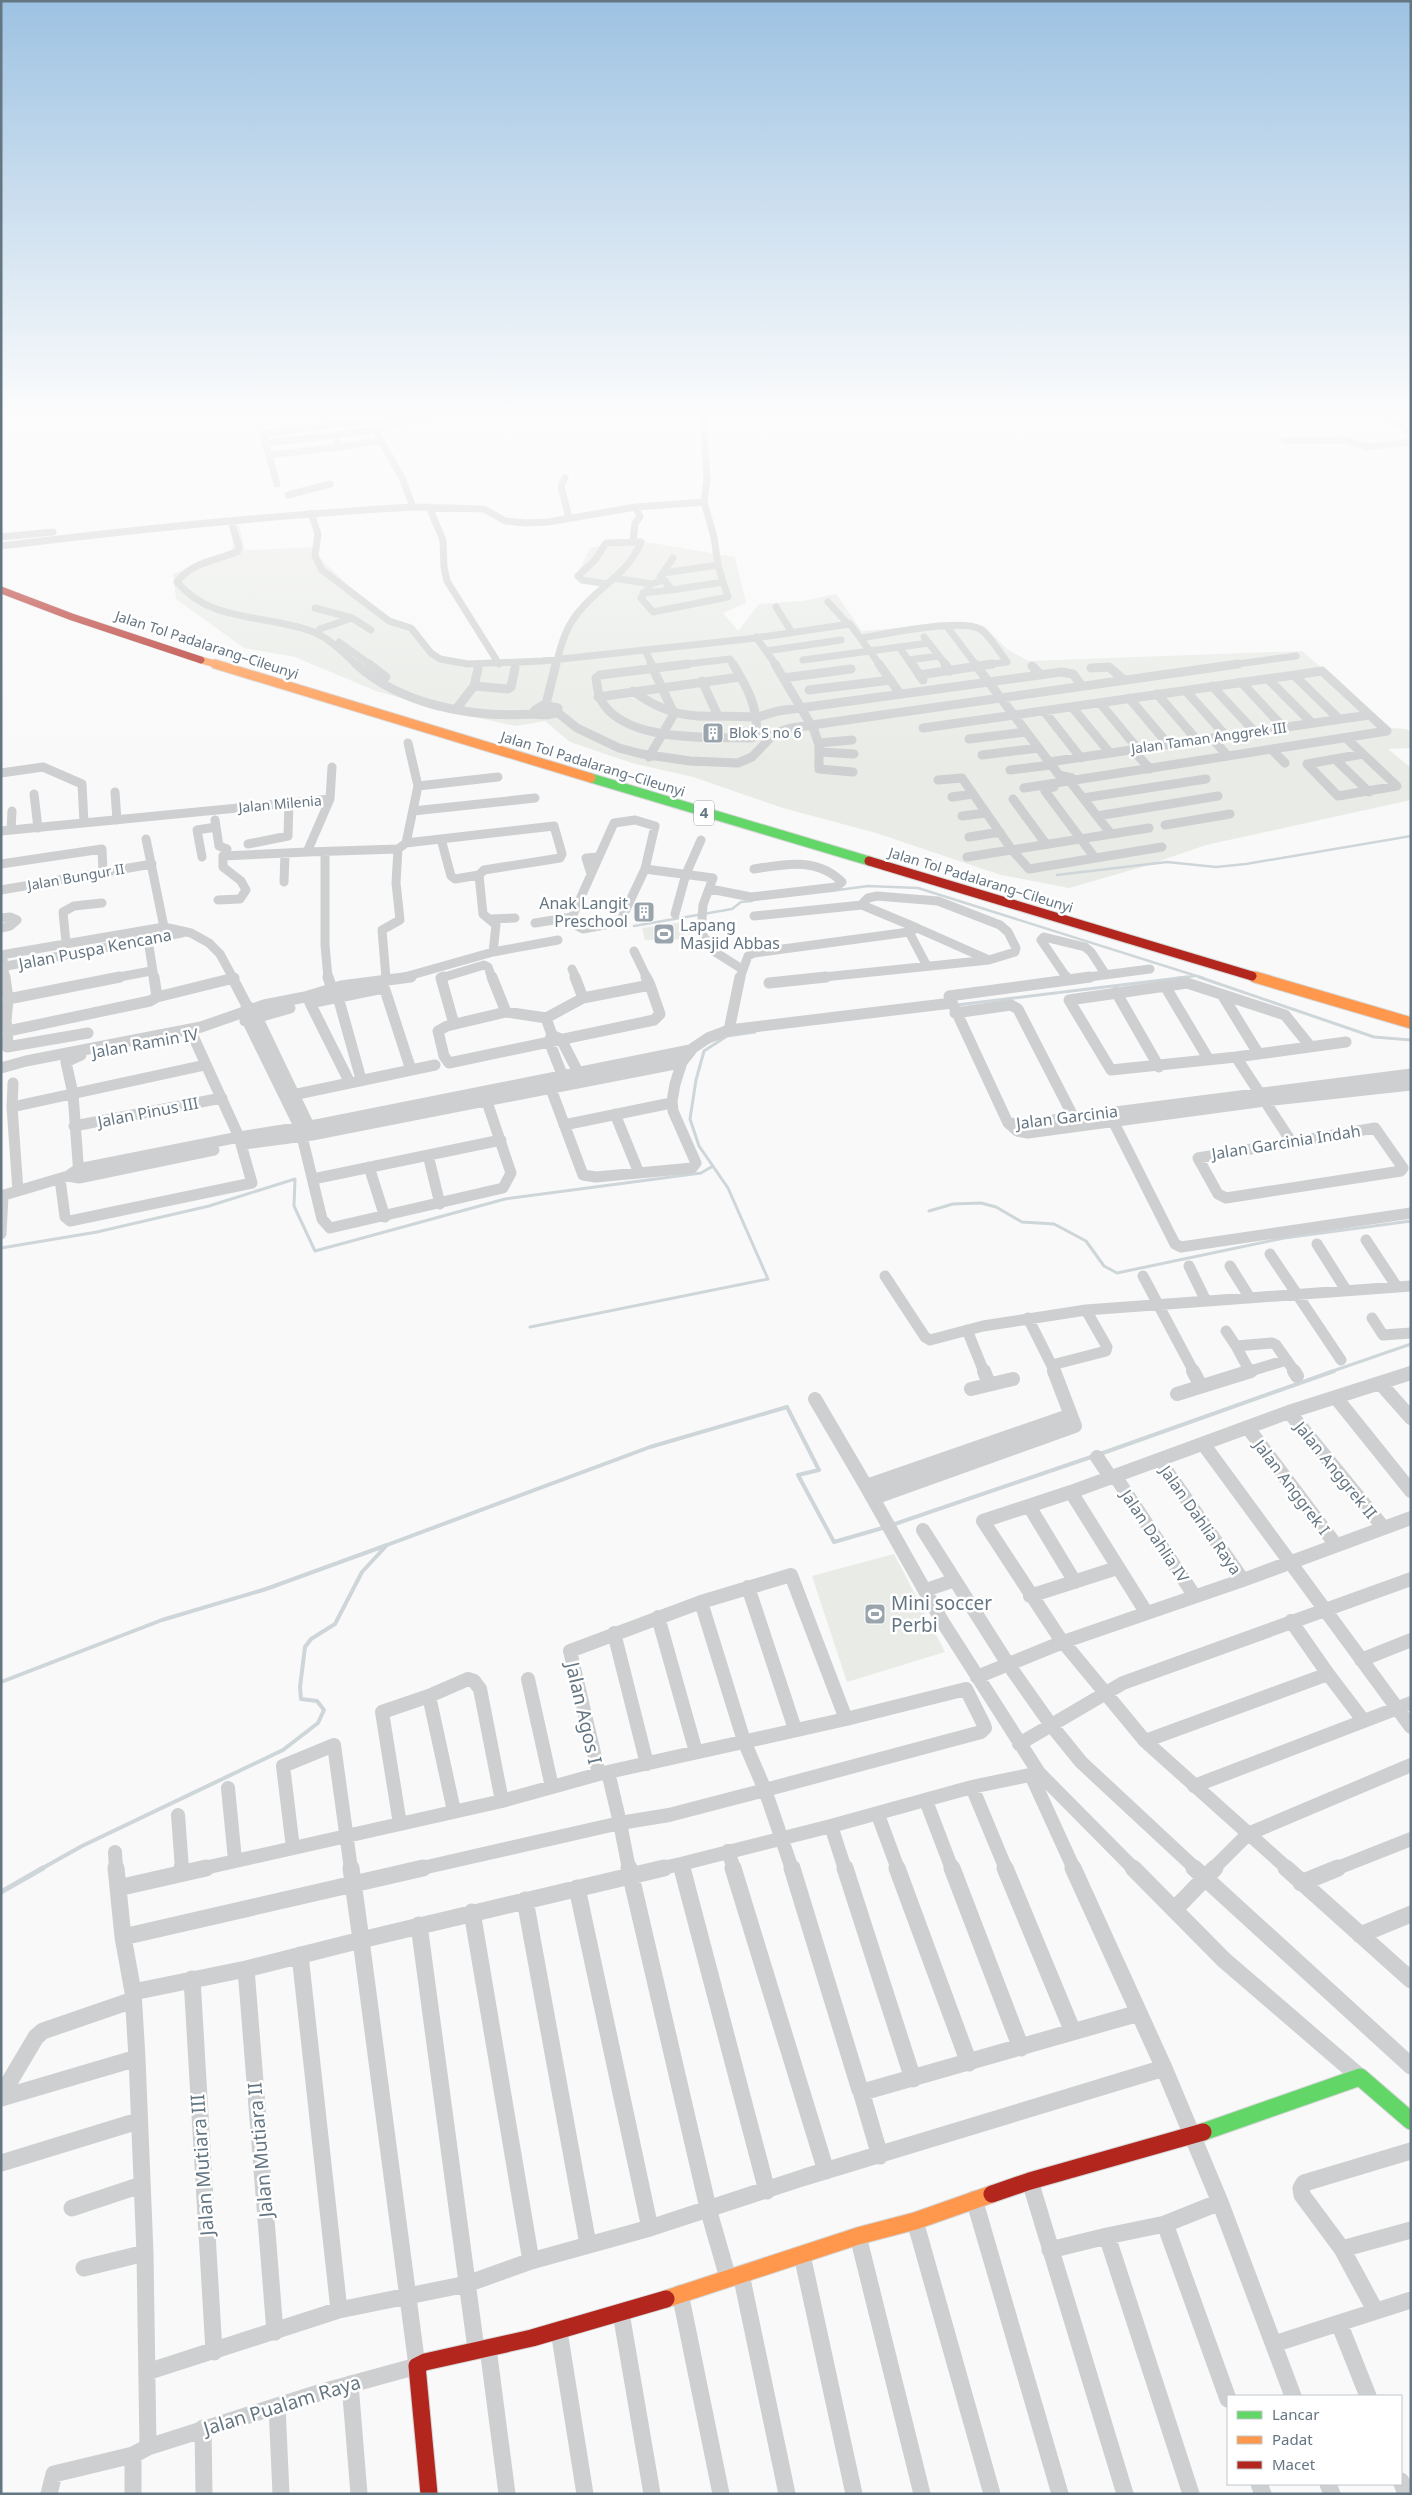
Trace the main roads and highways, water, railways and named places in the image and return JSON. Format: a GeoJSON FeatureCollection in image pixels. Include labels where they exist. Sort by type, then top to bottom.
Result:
{"type":"FeatureCollection","features":[{"type":"Feature","properties":{"kind":"main road","name":"Jalan Tol Padalarang–Cileunyi"},"geometry":{"type":"LineString","coordinates":[[1,582],[264,672],[1411,1013]]}},
{"type":"Feature","properties":{"kind":"main road","name":"Jalan Tol Padalarang–Cileunyi"},"geometry":{"type":"LineString","coordinates":[[1,590],[72,618],[252,677],[1411,1023]]}},
{"type":"Feature","properties":{"kind":"main road"},"geometry":{"type":"LineString","coordinates":[[429,2494],[417,2366],[482,2348],[559,2331],[621,2313],[858,2236],[915,2221],[1030,2181],[1192,2136],[1360,2077],[1410,2118]]}},
{"type":"Feature","properties":{"kind":"waterway"},"geometry":{"type":"LineString","coordinates":[[1057,875],[1167,862],[1216,867],[1246,864],[1411,836]]}},
{"type":"Feature","properties":{"kind":"waterway"},"geometry":{"type":"LineString","coordinates":[[838,890],[868,886],[918,888],[1203,978]]}},
{"type":"Feature","properties":{"kind":"waterway"},"geometry":{"type":"LineString","coordinates":[[634,926],[732,909],[741,902],[752,901]]}},
{"type":"Feature","properties":{"kind":"waterway"},"geometry":{"type":"LineString","coordinates":[[1177,978],[1195,976]]}},
{"type":"Feature","properties":{"kind":"waterway"},"geometry":{"type":"LineString","coordinates":[[957,1005],[1187,977]]}},
{"type":"Feature","properties":{"kind":"waterway"},"geometry":{"type":"LineString","coordinates":[[1199,977],[1374,1037],[1411,1040]]}},
{"type":"Feature","properties":{"kind":"waterway"},"geometry":{"type":"LineString","coordinates":[[713,1166],[699,1146],[690,1119],[696,1080],[704,1051],[727,1036],[755,1032]]}},
{"type":"Feature","properties":{"kind":"waterway"},"geometry":{"type":"LineString","coordinates":[[1,1248],[97,1232],[209,1206],[295,1179],[294,1206],[315,1251],[505,1199],[701,1173],[713,1166]]}},
{"type":"Feature","properties":{"kind":"waterway"},"geometry":{"type":"LineString","coordinates":[[530,1327],[768,1279],[728,1188],[713,1166]]}},
{"type":"Feature","properties":{"kind":"waterway"},"geometry":{"type":"LineString","coordinates":[[929,1211],[953,1204],[981,1203],[996,1207],[1022,1222],[1054,1224],[1086,1241],[1104,1266],[1117,1273],[1284,1238],[1411,1221]]}},
{"type":"Feature","properties":{"kind":"waterway"},"geometry":{"type":"LineString","coordinates":[[1330,1372],[1411,1344]]}},
{"type":"Feature","properties":{"kind":"waterway"},"geometry":{"type":"LineString","coordinates":[[1100,1454],[1334,1371]]}},
{"type":"Feature","properties":{"kind":"waterway"},"geometry":{"type":"LineString","coordinates":[[387,1545],[650,1447],[787,1407],[819,1470],[798,1475],[834,1542],[886,1527]]}},
{"type":"Feature","properties":{"kind":"waterway"},"geometry":{"type":"LineString","coordinates":[[892,1525],[1094,1456]]}},
{"type":"Feature","properties":{"kind":"waterway"},"geometry":{"type":"LineString","coordinates":[[1,1682],[162,1620],[266,1589],[387,1545]]}},
{"type":"Feature","properties":{"kind":"waterway"},"geometry":{"type":"LineString","coordinates":[[41,1869],[82,1846],[283,1750],[318,1723],[324,1710],[317,1701],[301,1699],[300,1687],[305,1647],[311,1639],[335,1624],[362,1572],[387,1545]]}},
{"type":"Feature","properties":{"kind":"waterway"},"geometry":{"type":"LineString","coordinates":[[1,1892],[43,1868]]}},
{"type":"Feature","properties":{"kind":"place","name":"Blok S no 6"},"geometry":{"type":"Point","coordinates":[713,733]}},
{"type":"Feature","properties":{"kind":"place","name":"Anak Langit Preschool"},"geometry":{"type":"Point","coordinates":[644,912]}},
{"type":"Feature","properties":{"kind":"place","name":"Lapang Masjid Abbas"},"geometry":{"type":"Point","coordinates":[664,934]}},
{"type":"Feature","properties":{"kind":"place","name":"Mini soccer Perbi"},"geometry":{"type":"Point","coordinates":[875,1614]}}]}
